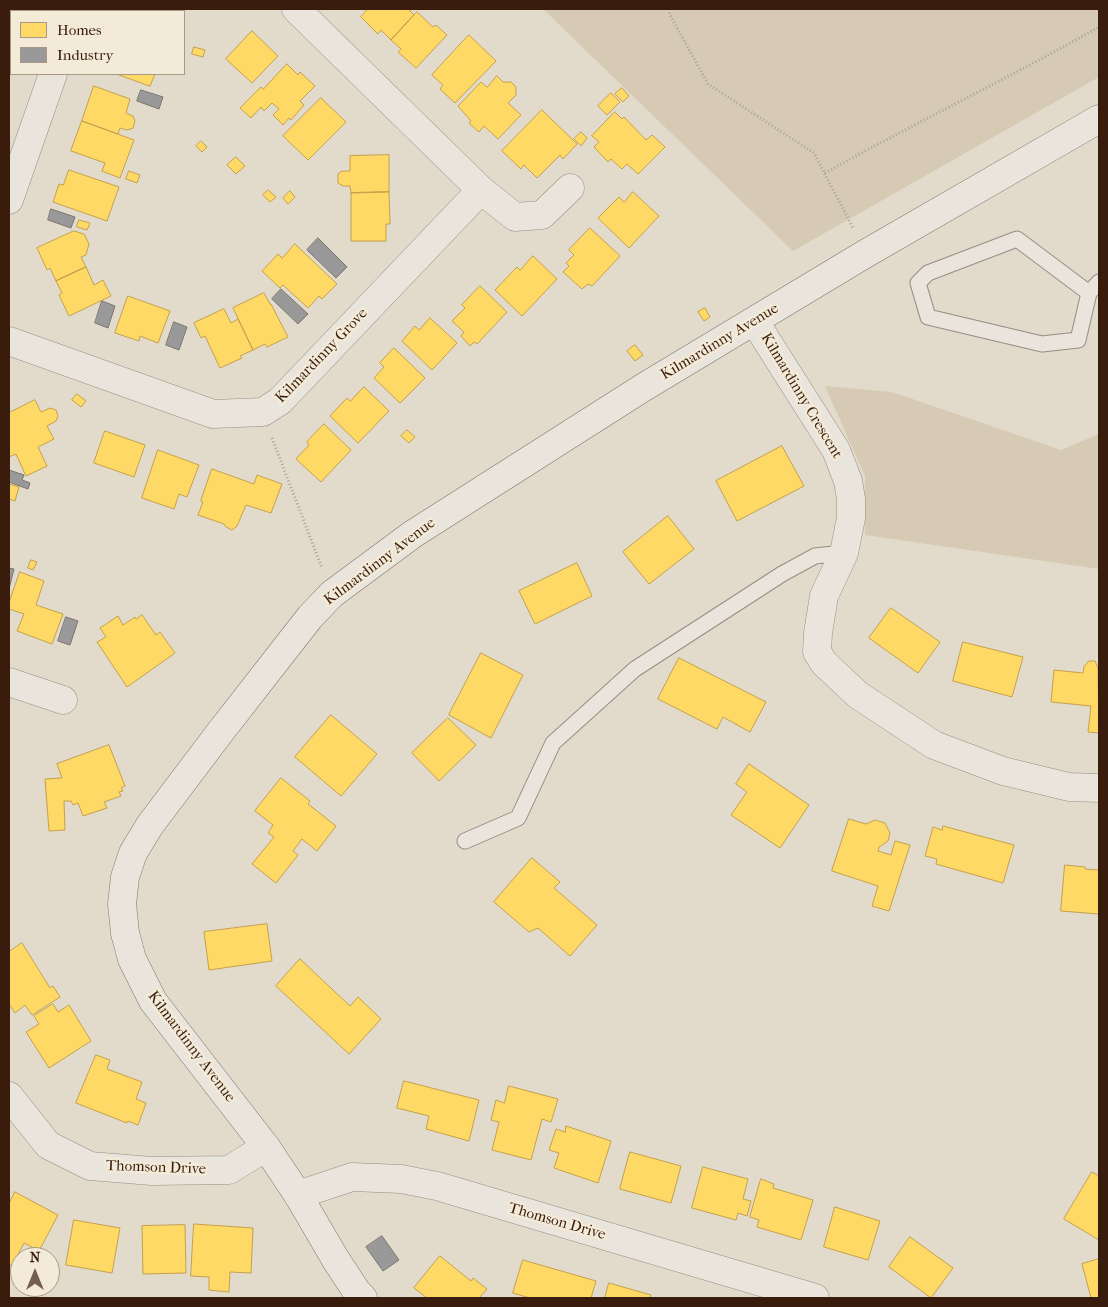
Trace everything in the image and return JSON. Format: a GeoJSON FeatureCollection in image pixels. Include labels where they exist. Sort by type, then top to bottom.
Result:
{"type":"FeatureCollection","features":[{"type":"Feature","properties":{"kind":"street"},"geometry":{"type":"LineString","coordinates":[[296,9],[481,190],[515,217],[542,215],[570,188]]}},
{"type":"Feature","properties":{"kind":"street"},"geometry":{"type":"LineString","coordinates":[[9,200],[53,75]]}},
{"type":"Feature","properties":{"kind":"street","name":"Kilmardinny Avenue"},"geometry":{"type":"LineString","coordinates":[[363,1298],[336,1260],[298,1195],[266,1146],[153,1001],[132,959],[125,932],[122,904],[124,877],[133,853],[150,825],[310,617],[332,594],[413,534],[644,387],[755,322],[865,254],[1099,119]]}},
{"type":"Feature","properties":{"kind":"street","name":"Kilmardinny Grove"},"geometry":{"type":"LineString","coordinates":[[9,341],[214,414],[263,412],[280,401],[481,190]]}},
{"type":"Feature","properties":{"kind":"street","name":"Kilmardinny Crescent"},"geometry":{"type":"LineString","coordinates":[[755,322],[836,450],[848,480],[851,518],[844,553],[824,596],[818,633],[816,652],[824,663],[858,695],[934,744],[1003,771],[1069,787],[1099,788]]}},
{"type":"Feature","properties":{"kind":"street"},"geometry":{"type":"LineString","coordinates":[[9,682],[63,700]]}},
{"type":"Feature","properties":{"kind":"street","name":"Thomson Drive"},"geometry":{"type":"LineString","coordinates":[[9,1096],[48,1145],[90,1166],[152,1171],[229,1170],[266,1146]]}},
{"type":"Feature","properties":{"kind":"street","name":"Thomson Drive"},"geometry":{"type":"LineString","coordinates":[[298,1195],[352,1177],[401,1179],[437,1186],[815,1298]]}},
{"type":"Feature","properties":{"kind":"lane"},"geometry":{"type":"LineString","coordinates":[[1088,293],[1017,239],[928,272],[918,283],[928,318],[1042,344],[1078,340],[1088,293],[1099,282]]}},
{"type":"Feature","properties":{"kind":"lane"},"geometry":{"type":"LineString","coordinates":[[466,841],[518,818],[553,743],[635,669],[782,574],[815,556],[844,553]]}},
{"type":"Feature","properties":{"kind":"path"},"geometry":{"type":"LineString","coordinates":[[669,9],[670,15],[708,84],[814,153],[865,254]]}},
{"type":"Feature","properties":{"kind":"path"},"geometry":{"type":"LineString","coordinates":[[825,173],[875,145],[1029,67],[1099,27]]}},
{"type":"Feature","properties":{"kind":"path"},"geometry":{"type":"LineString","coordinates":[[263,412],[332,594]]}},
{"type":"Feature","properties":{"kind":"shaded area"},"geometry":{"type":"Polygon","coordinates":[[[543,9],[1099,9],[1099,77],[793,251],[543,9]]]}},
{"type":"Feature","properties":{"kind":"shaded area"},"geometry":{"type":"Polygon","coordinates":[[[825,386],[892,392],[1061,450],[1099,434],[1099,569],[865,535],[865,476],[825,386]]]}},
{"type":"Feature","properties":{"kind":"building: Homes"},"geometry":{"type":"Polygon","coordinates":[[[135,9],[170,10],[136,10],[135,9]]]}},
{"type":"Feature","properties":{"kind":"building: Homes"},"geometry":{"type":"Polygon","coordinates":[[[368,9],[408,9],[414,15],[391,40],[381,30],[378,34],[361,17],[368,9]]]}},
{"type":"Feature","properties":{"kind":"building: Homes"},"geometry":{"type":"Polygon","coordinates":[[[417,12],[433,27],[436,25],[447,35],[416,68],[398,52],[401,49],[391,40],[417,12]]]}},
{"type":"Feature","properties":{"kind":"building: Homes"},"geometry":{"type":"Polygon","coordinates":[[[252,31],[278,56],[252,83],[226,59],[252,31]]]}},
{"type":"Feature","properties":{"kind":"building: Homes"},"geometry":{"type":"Polygon","coordinates":[[[469,35],[496,61],[455,103],[440,89],[443,85],[432,75],[469,35]]]}},
{"type":"Feature","properties":{"kind":"building: Homes"},"geometry":{"type":"Polygon","coordinates":[[[194,47],[205,50],[203,57],[192,54],[194,47]]]}},
{"type":"Feature","properties":{"kind":"building: Homes"},"geometry":{"type":"Polygon","coordinates":[[[287,64],[298,75],[300,72],[315,86],[300,101],[304,105],[291,120],[289,118],[283,125],[273,115],[279,109],[272,103],[264,111],[261,107],[251,118],[240,108],[261,87],[263,89],[287,64]]]}},
{"type":"Feature","properties":{"kind":"building: Homes"},"geometry":{"type":"Polygon","coordinates":[[[120,75],[155,75],[150,86],[120,75]]]}},
{"type":"Feature","properties":{"kind":"building: Homes"},"geometry":{"type":"Polygon","coordinates":[[[497,76],[503,82],[511,82],[516,87],[516,95],[508,103],[521,115],[498,139],[484,126],[479,132],[469,123],[471,121],[458,106],[481,82],[487,87],[497,76]]]}},
{"type":"Feature","properties":{"kind":"building: Homes"},"geometry":{"type":"Polygon","coordinates":[[[94,86],[130,99],[126,113],[133,116],[135,121],[133,128],[127,130],[120,128],[118,134],[82,121],[94,86]]]}},
{"type":"Feature","properties":{"kind":"building: Homes"},"geometry":{"type":"Polygon","coordinates":[[[622,88],[629,96],[623,102],[615,94],[622,88]]]}},
{"type":"Feature","properties":{"kind":"building: Homes"},"geometry":{"type":"Polygon","coordinates":[[[611,93],[620,102],[607,115],[598,106],[611,93]]]}},
{"type":"Feature","properties":{"kind":"building: Homes"},"geometry":{"type":"Polygon","coordinates":[[[321,98],[346,122],[308,160],[283,136],[321,98]]]}},
{"type":"Feature","properties":{"kind":"building: Homes"},"geometry":{"type":"Polygon","coordinates":[[[542,110],[577,144],[563,159],[560,155],[537,178],[524,165],[521,169],[502,151],[542,110]]]}},
{"type":"Feature","properties":{"kind":"building: Homes"},"geometry":{"type":"Polygon","coordinates":[[[615,112],[622,119],[624,117],[646,140],[652,135],[665,147],[638,174],[627,164],[622,169],[611,159],[608,162],[594,147],[599,142],[592,136],[615,112]]]}},
{"type":"Feature","properties":{"kind":"building: Homes"},"geometry":{"type":"Polygon","coordinates":[[[82,121],[134,140],[120,178],[102,171],[105,163],[71,151],[82,121]]]}},
{"type":"Feature","properties":{"kind":"building: Homes"},"geometry":{"type":"Polygon","coordinates":[[[581,132],[587,138],[581,146],[574,139],[581,132]]]}},
{"type":"Feature","properties":{"kind":"building: Homes"},"geometry":{"type":"Polygon","coordinates":[[[201,141],[207,147],[202,152],[196,146],[201,141]]]}},
{"type":"Feature","properties":{"kind":"building: Homes"},"geometry":{"type":"Polygon","coordinates":[[[389,155],[389,192],[351,193],[350,186],[343,186],[338,183],[338,174],[342,171],[350,171],[350,156],[389,155]]]}},
{"type":"Feature","properties":{"kind":"building: Homes"},"geometry":{"type":"Polygon","coordinates":[[[236,157],[245,166],[236,174],[227,165],[236,157]]]}},
{"type":"Feature","properties":{"kind":"building: Homes"},"geometry":{"type":"Polygon","coordinates":[[[69,170],[119,187],[107,221],[53,202],[59,184],[63,185],[69,170]]]}},
{"type":"Feature","properties":{"kind":"building: Homes"},"geometry":{"type":"Polygon","coordinates":[[[129,171],[140,175],[137,183],[126,179],[129,171]]]}},
{"type":"Feature","properties":{"kind":"building: Homes"},"geometry":{"type":"Polygon","coordinates":[[[268,190],[276,197],[270,202],[263,195],[268,190]]]}},
{"type":"Feature","properties":{"kind":"building: Homes"},"geometry":{"type":"Polygon","coordinates":[[[290,191],[295,197],[288,204],[283,198],[290,191]]]}},
{"type":"Feature","properties":{"kind":"building: Homes"},"geometry":{"type":"Polygon","coordinates":[[[389,192],[390,224],[386,224],[386,241],[351,241],[351,193],[389,192]]]}},
{"type":"Feature","properties":{"kind":"building: Homes"},"geometry":{"type":"Polygon","coordinates":[[[633,192],[659,216],[629,248],[598,218],[619,197],[624,202],[633,192]]]}},
{"type":"Feature","properties":{"kind":"building: Homes"},"geometry":{"type":"Polygon","coordinates":[[[79,220],[90,223],[87,230],[77,227],[79,220]]]}},
{"type":"Feature","properties":{"kind":"building: Homes"},"geometry":{"type":"Polygon","coordinates":[[[590,228],[620,256],[592,286],[588,284],[582,289],[563,272],[569,266],[566,263],[574,255],[569,250],[590,228]]]}},
{"type":"Feature","properties":{"kind":"building: Homes"},"geometry":{"type":"Polygon","coordinates":[[[74,231],[84,234],[89,244],[86,255],[81,257],[86,267],[56,281],[50,268],[47,270],[37,248],[74,231]]]}},
{"type":"Feature","properties":{"kind":"building: Homes"},"geometry":{"type":"Polygon","coordinates":[[[295,244],[337,284],[322,299],[319,296],[308,308],[283,285],[280,288],[262,271],[278,254],[282,258],[295,244]]]}},
{"type":"Feature","properties":{"kind":"building: Homes"},"geometry":{"type":"Polygon","coordinates":[[[533,256],[557,279],[522,316],[495,290],[517,267],[520,270],[533,256]]]}},
{"type":"Feature","properties":{"kind":"building: Homes"},"geometry":{"type":"Polygon","coordinates":[[[86,267],[94,285],[103,280],[111,296],[69,316],[59,295],[62,293],[56,281],[86,267]]]}},
{"type":"Feature","properties":{"kind":"building: Homes"},"geometry":{"type":"Polygon","coordinates":[[[480,286],[507,312],[477,344],[474,342],[470,346],[461,336],[464,332],[452,321],[465,308],[462,305],[480,286]]]}},
{"type":"Feature","properties":{"kind":"building: Homes"},"geometry":{"type":"Polygon","coordinates":[[[264,293],[288,337],[267,347],[265,344],[253,350],[233,308],[264,293]]]}},
{"type":"Feature","properties":{"kind":"building: Homes"},"geometry":{"type":"Polygon","coordinates":[[[128,296],[170,311],[158,343],[140,336],[139,341],[115,333],[128,296]]]}},
{"type":"Feature","properties":{"kind":"building: Homes"},"geometry":{"type":"Polygon","coordinates":[[[705,308],[710,317],[704,321],[698,312],[705,308]]]}},
{"type":"Feature","properties":{"kind":"building: Homes"},"geometry":{"type":"Polygon","coordinates":[[[224,309],[231,323],[238,319],[253,350],[240,356],[242,358],[220,368],[205,336],[201,338],[194,323],[224,309]]]}},
{"type":"Feature","properties":{"kind":"building: Homes"},"geometry":{"type":"Polygon","coordinates":[[[430,318],[457,343],[432,370],[402,341],[415,326],[419,330],[430,318]]]}},
{"type":"Feature","properties":{"kind":"building: Homes"},"geometry":{"type":"Polygon","coordinates":[[[635,345],[643,355],[635,361],[627,351],[635,345]]]}},
{"type":"Feature","properties":{"kind":"building: Homes"},"geometry":{"type":"Polygon","coordinates":[[[394,348],[425,378],[400,403],[374,378],[384,367],[380,363],[394,348]]]}},
{"type":"Feature","properties":{"kind":"building: Homes"},"geometry":{"type":"Polygon","coordinates":[[[364,387],[389,411],[358,443],[330,416],[347,398],[350,401],[364,387]]]}},
{"type":"Feature","properties":{"kind":"building: Homes"},"geometry":{"type":"Polygon","coordinates":[[[77,394],[86,401],[81,407],[72,400],[77,394]]]}},
{"type":"Feature","properties":{"kind":"building: Homes"},"geometry":{"type":"Polygon","coordinates":[[[35,400],[41,412],[50,408],[56,410],[58,416],[56,421],[47,426],[54,439],[38,447],[47,466],[26,476],[16,454],[9,457],[9,413],[35,400]]]}},
{"type":"Feature","properties":{"kind":"building: Homes"},"geometry":{"type":"Polygon","coordinates":[[[324,424],[351,450],[321,482],[296,459],[309,445],[307,442],[324,424]]]}},
{"type":"Feature","properties":{"kind":"building: Homes"},"geometry":{"type":"Polygon","coordinates":[[[407,430],[415,437],[409,443],[401,436],[407,430]]]}},
{"type":"Feature","properties":{"kind":"building: Homes"},"geometry":{"type":"Polygon","coordinates":[[[105,431],[145,445],[134,477],[94,463],[105,431]]]}},
{"type":"Feature","properties":{"kind":"building: Homes"},"geometry":{"type":"Polygon","coordinates":[[[782,446],[804,486],[737,521],[716,481],[782,446]]]}},
{"type":"Feature","properties":{"kind":"building: Homes"},"geometry":{"type":"Polygon","coordinates":[[[158,450],[199,465],[187,497],[179,494],[174,509],[142,498],[158,450]]]}},
{"type":"Feature","properties":{"kind":"building: Homes"},"geometry":{"type":"Polygon","coordinates":[[[212,469],[254,484],[257,475],[282,484],[271,513],[246,505],[237,526],[232,530],[224,524],[198,515],[212,469]]]}},
{"type":"Feature","properties":{"kind":"building: Homes"},"geometry":{"type":"Polygon","coordinates":[[[9,484],[19,487],[15,501],[9,499],[9,484]]]}},
{"type":"Feature","properties":{"kind":"building: Homes"},"geometry":{"type":"Polygon","coordinates":[[[668,516],[694,549],[649,584],[623,552],[668,516]]]}},
{"type":"Feature","properties":{"kind":"building: Homes"},"geometry":{"type":"Polygon","coordinates":[[[31,560],[37,562],[33,570],[28,568],[31,560]]]}},
{"type":"Feature","properties":{"kind":"building: Homes"},"geometry":{"type":"Polygon","coordinates":[[[577,563],[592,596],[535,624],[519,591],[577,563]]]}},
{"type":"Feature","properties":{"kind":"building: Homes"},"geometry":{"type":"Polygon","coordinates":[[[20,572],[44,581],[36,605],[63,614],[52,644],[17,631],[24,614],[9,609],[9,603],[20,572]]]}},
{"type":"Feature","properties":{"kind":"building: Homes"},"geometry":{"type":"Polygon","coordinates":[[[891,608],[940,642],[918,673],[869,638],[891,608]]]}},
{"type":"Feature","properties":{"kind":"building: Homes"},"geometry":{"type":"Polygon","coordinates":[[[142,615],[156,635],[160,632],[175,653],[127,687],[97,642],[106,637],[100,628],[118,616],[123,625],[142,615]]]}},
{"type":"Feature","properties":{"kind":"building: Homes"},"geometry":{"type":"Polygon","coordinates":[[[963,642],[1023,657],[1012,697],[953,681],[963,642]]]}},
{"type":"Feature","properties":{"kind":"building: Homes"},"geometry":{"type":"Polygon","coordinates":[[[481,653],[523,675],[491,738],[449,715],[481,653]]]}},
{"type":"Feature","properties":{"kind":"building: Homes"},"geometry":{"type":"Polygon","coordinates":[[[679,658],[766,702],[750,732],[723,717],[717,729],[658,699],[679,658]]]}},
{"type":"Feature","properties":{"kind":"building: Homes"},"geometry":{"type":"Polygon","coordinates":[[[1089,661],[1095,661],[1098,668],[1099,733],[1088,732],[1091,706],[1051,702],[1054,670],[1083,673],[1084,667],[1089,661]]]}},
{"type":"Feature","properties":{"kind":"building: Homes"},"geometry":{"type":"Polygon","coordinates":[[[331,715],[377,754],[341,796],[295,757],[331,715]]]}},
{"type":"Feature","properties":{"kind":"building: Homes"},"geometry":{"type":"Polygon","coordinates":[[[448,718],[476,745],[439,781],[412,753],[448,718]]]}},
{"type":"Feature","properties":{"kind":"building: Homes"},"geometry":{"type":"Polygon","coordinates":[[[109,745],[125,786],[121,788],[123,791],[119,792],[121,796],[104,802],[107,808],[83,816],[78,803],[73,805],[71,801],[64,801],[65,830],[49,831],[45,779],[62,778],[57,764],[109,745]]]}},
{"type":"Feature","properties":{"kind":"building: Homes"},"geometry":{"type":"Polygon","coordinates":[[[749,764],[809,805],[780,848],[731,815],[747,792],[736,784],[749,764]]]}},
{"type":"Feature","properties":{"kind":"building: Homes"},"geometry":{"type":"Polygon","coordinates":[[[281,778],[310,801],[308,804],[336,826],[317,851],[302,839],[293,851],[298,855],[276,883],[252,864],[274,837],[268,833],[273,825],[255,811],[281,778]]]}},
{"type":"Feature","properties":{"kind":"building: Homes"},"geometry":{"type":"Polygon","coordinates":[[[849,819],[866,824],[875,820],[885,823],[890,833],[888,841],[879,847],[878,851],[891,855],[895,841],[910,845],[889,911],[872,906],[878,886],[832,871],[849,819]]]}},
{"type":"Feature","properties":{"kind":"building: Homes"},"geometry":{"type":"Polygon","coordinates":[[[943,826],[1014,845],[1003,883],[936,864],[937,859],[925,856],[933,827],[942,830],[943,826]]]}},
{"type":"Feature","properties":{"kind":"building: Homes"},"geometry":{"type":"Polygon","coordinates":[[[532,858],[560,882],[554,888],[597,925],[570,956],[538,928],[529,932],[494,902],[532,858]]]}},
{"type":"Feature","properties":{"kind":"building: Homes"},"geometry":{"type":"Polygon","coordinates":[[[1065,865],[1098,870],[1099,867],[1099,914],[1061,911],[1065,865]]]}},
{"type":"Feature","properties":{"kind":"building: Homes"},"geometry":{"type":"Polygon","coordinates":[[[267,924],[272,961],[209,970],[204,932],[267,924]]]}},
{"type":"Feature","properties":{"kind":"building: Homes"},"geometry":{"type":"Polygon","coordinates":[[[22,943],[50,988],[53,986],[60,997],[32,1015],[25,1005],[15,1013],[9,1004],[9,952],[22,943]]]}},
{"type":"Feature","properties":{"kind":"building: Homes"},"geometry":{"type":"Polygon","coordinates":[[[300,959],[350,1006],[358,997],[381,1019],[349,1054],[276,986],[300,959]]]}},
{"type":"Feature","properties":{"kind":"building: Homes"},"geometry":{"type":"Polygon","coordinates":[[[53,1004],[58,1012],[69,1005],[91,1041],[49,1068],[26,1032],[39,1024],[34,1016],[53,1004]]]}},
{"type":"Feature","properties":{"kind":"building: Homes"},"geometry":{"type":"Polygon","coordinates":[[[96,1055],[110,1060],[107,1069],[142,1082],[136,1099],[146,1103],[138,1125],[128,1121],[127,1123],[76,1103],[96,1055]]]}},
{"type":"Feature","properties":{"kind":"building: Homes"},"geometry":{"type":"Polygon","coordinates":[[[404,1081],[479,1100],[469,1141],[426,1129],[429,1116],[397,1108],[404,1081]]]}},
{"type":"Feature","properties":{"kind":"building: Homes"},"geometry":{"type":"Polygon","coordinates":[[[509,1086],[558,1099],[551,1122],[542,1119],[531,1160],[492,1150],[499,1122],[491,1120],[496,1100],[504,1103],[509,1086]]]}},
{"type":"Feature","properties":{"kind":"building: Homes"},"geometry":{"type":"Polygon","coordinates":[[[566,1126],[611,1141],[598,1183],[554,1168],[559,1153],[549,1150],[556,1129],[565,1132],[566,1126]]]}},
{"type":"Feature","properties":{"kind":"building: Homes"},"geometry":{"type":"Polygon","coordinates":[[[630,1152],[681,1166],[671,1203],[620,1189],[630,1152]]]}},
{"type":"Feature","properties":{"kind":"building: Homes"},"geometry":{"type":"Polygon","coordinates":[[[703,1167],[748,1179],[743,1199],[751,1201],[747,1216],[738,1213],[736,1220],[692,1208],[703,1167]]]}},
{"type":"Feature","properties":{"kind":"building: Homes"},"geometry":{"type":"Polygon","coordinates":[[[1092,1172],[1099,1176],[1099,1240],[1064,1219],[1092,1172]]]}},
{"type":"Feature","properties":{"kind":"building: Homes"},"geometry":{"type":"Polygon","coordinates":[[[761,1179],[774,1184],[773,1188],[813,1200],[801,1240],[757,1227],[759,1220],[750,1217],[761,1179]]]}},
{"type":"Feature","properties":{"kind":"building: Homes"},"geometry":{"type":"Polygon","coordinates":[[[15,1192],[58,1215],[41,1247],[32,1247],[24,1243],[22,1247],[10,1247],[10,1265],[9,1264],[9,1204],[15,1192]]]}},
{"type":"Feature","properties":{"kind":"building: Homes"},"geometry":{"type":"Polygon","coordinates":[[[835,1207],[880,1221],[868,1260],[824,1247],[835,1207]]]}},
{"type":"Feature","properties":{"kind":"building: Homes"},"geometry":{"type":"Polygon","coordinates":[[[74,1220],[120,1228],[112,1273],[66,1265],[74,1220]]]}},
{"type":"Feature","properties":{"kind":"building: Homes"},"geometry":{"type":"Polygon","coordinates":[[[194,1224],[253,1228],[251,1273],[230,1272],[229,1292],[209,1290],[209,1277],[191,1276],[194,1224]]]}},
{"type":"Feature","properties":{"kind":"building: Homes"},"geometry":{"type":"Polygon","coordinates":[[[185,1225],[186,1273],[143,1274],[142,1226],[185,1225]]]}},
{"type":"Feature","properties":{"kind":"building: Homes"},"geometry":{"type":"Polygon","coordinates":[[[910,1237],[953,1268],[931,1298],[889,1267],[910,1237]]]}},
{"type":"Feature","properties":{"kind":"building: Homes"},"geometry":{"type":"Polygon","coordinates":[[[440,1256],[471,1281],[473,1278],[487,1289],[479,1298],[427,1298],[414,1288],[440,1256]]]}},
{"type":"Feature","properties":{"kind":"building: Homes"},"geometry":{"type":"Polygon","coordinates":[[[1099,1259],[1099,1298],[1091,1298],[1082,1264],[1099,1259]]]}},
{"type":"Feature","properties":{"kind":"building: Homes"},"geometry":{"type":"Polygon","coordinates":[[[523,1260],[596,1281],[591,1298],[530,1298],[513,1293],[523,1260]]]}},
{"type":"Feature","properties":{"kind":"building: Homes"},"geometry":{"type":"Polygon","coordinates":[[[609,1283],[651,1295],[650,1298],[605,1298],[609,1283]]]}},
{"type":"Feature","properties":{"kind":"building: Industry"},"geometry":{"type":"Polygon","coordinates":[[[141,90],[163,97],[159,109],[137,101],[141,90]]]}},
{"type":"Feature","properties":{"kind":"building: Industry"},"geometry":{"type":"Polygon","coordinates":[[[51,209],[75,217],[71,228],[48,220],[51,209]]]}},
{"type":"Feature","properties":{"kind":"building: Industry"},"geometry":{"type":"Polygon","coordinates":[[[318,238],[347,267],[336,278],[307,250],[318,238]]]}},
{"type":"Feature","properties":{"kind":"building: Industry"},"geometry":{"type":"Polygon","coordinates":[[[281,289],[308,314],[298,324],[272,299],[281,289]]]}},
{"type":"Feature","properties":{"kind":"building: Industry"},"geometry":{"type":"Polygon","coordinates":[[[102,301],[115,306],[108,328],[95,323],[102,301]]]}},
{"type":"Feature","properties":{"kind":"building: Industry"},"geometry":{"type":"Polygon","coordinates":[[[174,322],[187,327],[179,350],[166,345],[174,322]]]}},
{"type":"Feature","properties":{"kind":"building: Industry"},"geometry":{"type":"Polygon","coordinates":[[[9,470],[24,475],[22,480],[30,483],[28,489],[9,482],[9,470]]]}},
{"type":"Feature","properties":{"kind":"building: Industry"},"geometry":{"type":"Polygon","coordinates":[[[9,568],[14,569],[9,589],[9,568]]]}},
{"type":"Feature","properties":{"kind":"building: Industry"},"geometry":{"type":"Polygon","coordinates":[[[66,617],[78,621],[70,645],[58,641],[66,617]]]}},
{"type":"Feature","properties":{"kind":"building: Industry"},"geometry":{"type":"Polygon","coordinates":[[[382,1236],[399,1260],[383,1271],[366,1247],[382,1236]]]}}]}
